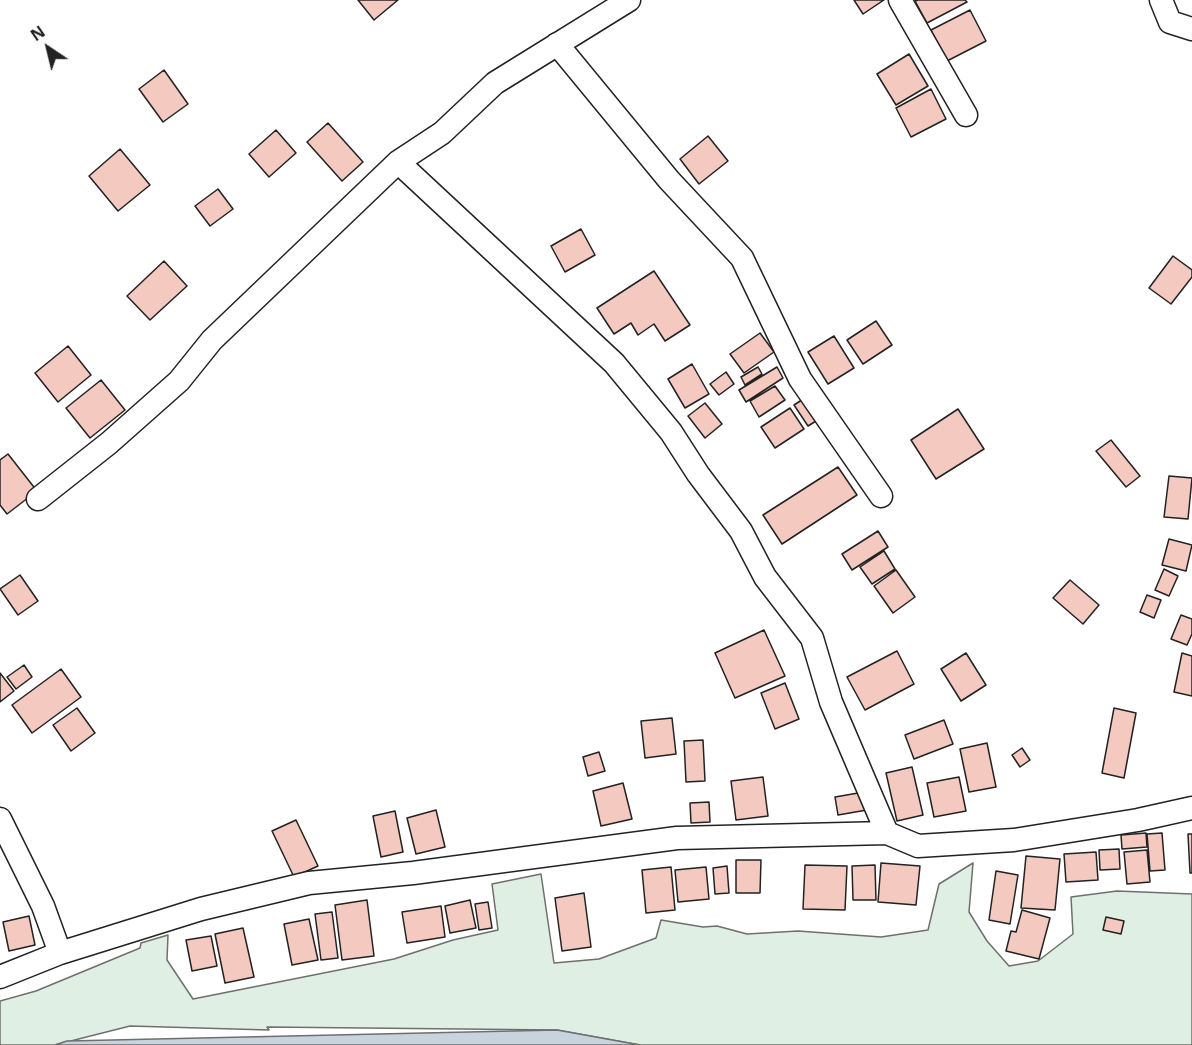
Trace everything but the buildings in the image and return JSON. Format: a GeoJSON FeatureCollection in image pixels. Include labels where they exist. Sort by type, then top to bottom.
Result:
{"type":"FeatureCollection","features":[{"type":"Feature","properties":{"kind":"street"},"geometry":{"type":"LineString","coordinates":[[38,499],[109,443],[179,381],[212,340],[398,162],[442,133],[495,83],[629,0]]}},
{"type":"Feature","properties":{"kind":"street"},"geometry":{"type":"LineString","coordinates":[[900,0],[966,115]]}},
{"type":"Feature","properties":{"kind":"street"},"geometry":{"type":"LineString","coordinates":[[1161,0],[1170,22],[1192,28]]}},
{"type":"Feature","properties":{"kind":"street"},"geometry":{"type":"LineString","coordinates":[[557,44],[669,180],[742,258],[800,378],[880,496]]}},
{"type":"Feature","properties":{"kind":"street"},"geometry":{"type":"LineString","coordinates":[[398,162],[531,283],[614,363],[671,432],[698,474],[741,531],[765,577],[812,638],[831,702],[887,832]]}},
{"type":"Feature","properties":{"kind":"street"},"geometry":{"type":"LineString","coordinates":[[0,977],[60,953],[201,909],[309,883],[413,873],[677,838],[887,832],[918,846],[1014,840],[1138,820],[1192,808]]}},
{"type":"Feature","properties":{"kind":"street"},"geometry":{"type":"LineString","coordinates":[[0,819],[43,906],[60,953]]}},
{"type":"Feature","properties":{"kind":"green space"},"geometry":{"type":"Polygon","coordinates":[[[973,863],[969,912],[987,941],[1009,966],[1038,961],[1073,934],[1071,897],[1117,891],[1192,894],[1192,1045],[640,1045],[557,1030],[267,1027],[269,1030],[130,1026],[55,1045],[0,1045],[0,1001],[36,991],[140,948],[141,943],[168,935],[167,960],[193,999],[394,959],[453,940],[498,930],[492,884],[541,874],[554,963],[599,959],[656,938],[661,920],[703,927],[717,926],[747,934],[798,931],[881,937],[928,930],[939,884],[973,863]]]}},
{"type":"Feature","properties":{"kind":"shaded area"},"geometry":{"type":"Polygon","coordinates":[[[557,1030],[640,1045],[55,1045],[67,1041],[557,1030]]]}}]}
